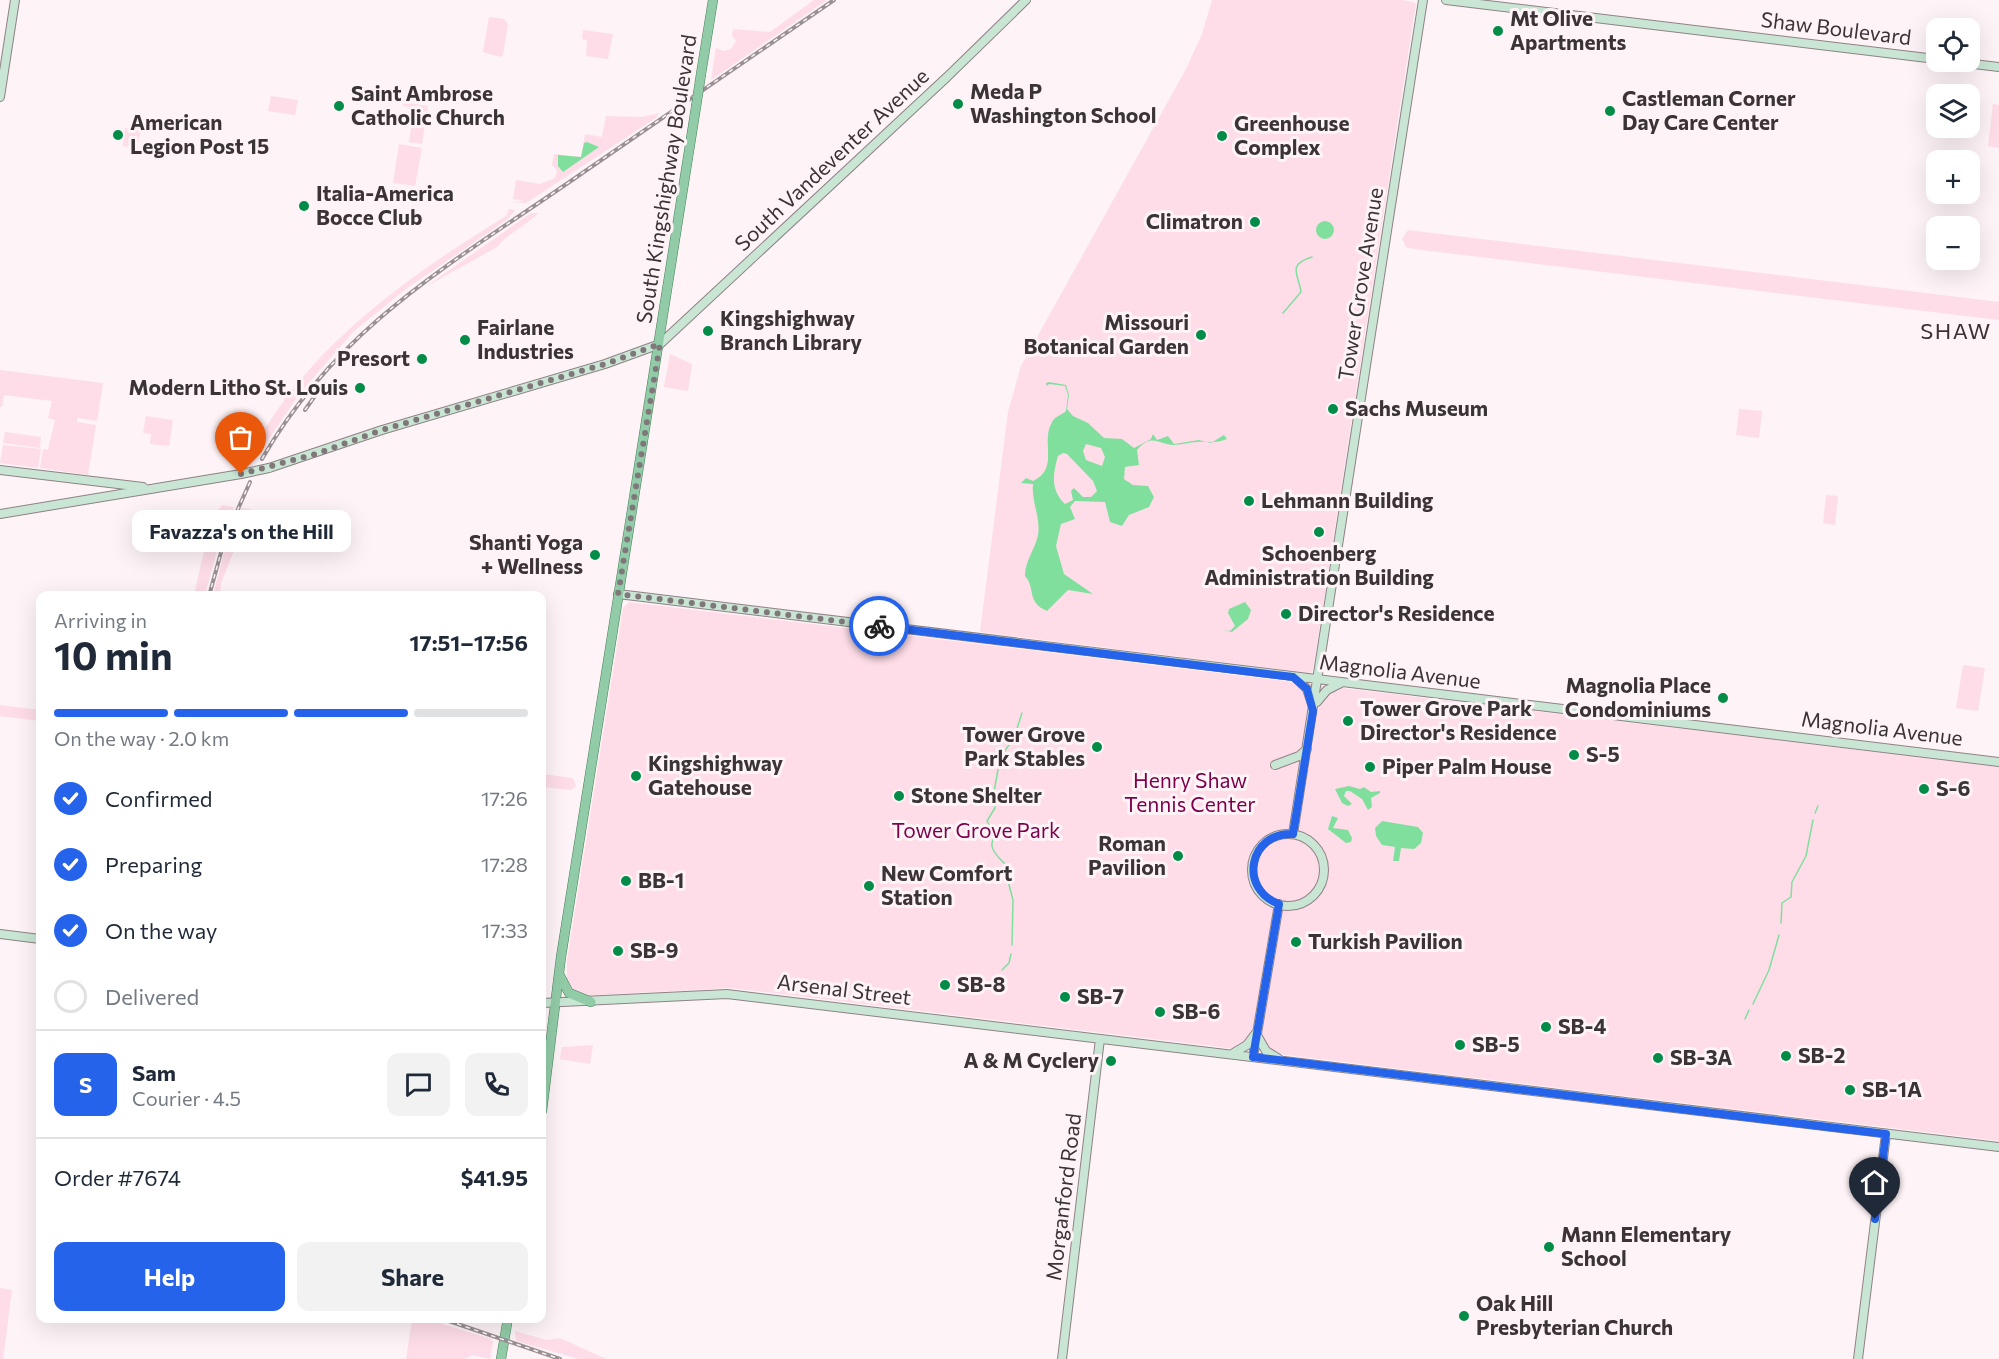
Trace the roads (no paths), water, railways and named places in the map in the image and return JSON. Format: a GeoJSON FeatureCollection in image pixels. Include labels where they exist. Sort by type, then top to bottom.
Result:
{"type":"FeatureCollection","features":[{"type":"Feature","properties":{"kind":"main road","name":"South Kingshighway Boulevard"},"geometry":{"type":"LineString","coordinates":[[546,1075],[554,1004],[713,0]]}},
{"type":"Feature","properties":{"kind":"main road"},"geometry":{"type":"LineString","coordinates":[[559,972],[569,993],[591,1002]]}},
{"type":"Feature","properties":{"kind":"main road"},"geometry":{"type":"LineString","coordinates":[[501,1359],[507,1323]]}},
{"type":"Feature","properties":{"kind":"street"},"geometry":{"type":"LineString","coordinates":[[0,98],[15,0]]}},
{"type":"Feature","properties":{"kind":"street","name":"South Vandeventer Avenue"},"geometry":{"type":"LineString","coordinates":[[660,344],[947,77],[1026,0]]}},
{"type":"Feature","properties":{"kind":"street","name":"Tower Grove Avenue"},"geometry":{"type":"LineString","coordinates":[[1293,834],[1423,0]]}},
{"type":"Feature","properties":{"kind":"street","name":"Shaw Boulevard"},"geometry":{"type":"LineString","coordinates":[[1446,0],[1926,58]]}},
{"type":"Feature","properties":{"kind":"street"},"geometry":{"type":"LineString","coordinates":[[1980,65],[1999,67]]}},
{"type":"Feature","properties":{"kind":"street"},"geometry":{"type":"LineString","coordinates":[[0,514],[159,489],[268,468],[382,430],[605,364],[660,344]]}},
{"type":"Feature","properties":{"kind":"street"},"geometry":{"type":"LineString","coordinates":[[0,470],[159,489]]}},
{"type":"Feature","properties":{"kind":"street","name":"Magnolia Avenue"},"geometry":{"type":"LineString","coordinates":[[618,594],[1999,762]]}},
{"type":"Feature","properties":{"kind":"street"},"geometry":{"type":"LineString","coordinates":[[1293,677],[1307,689],[1313,711]]}},
{"type":"Feature","properties":{"kind":"street"},"geometry":{"type":"LineString","coordinates":[[1313,711],[1323,693],[1343,683]]}},
{"type":"Feature","properties":{"kind":"street"},"geometry":{"type":"LineString","coordinates":[[1275,765],[1299,756],[1307,748]]}},
{"type":"Feature","properties":{"kind":"street"},"geometry":{"type":"LineString","coordinates":[[1293,834],[1307,839],[1318,849],[1323,862],[1323,877],[1317,890],[1308,900],[1295,904],[1279,904],[1267,898],[1258,889],[1253,874],[1253,862],[1258,850],[1269,840],[1281,835],[1293,834]]}},
{"type":"Feature","properties":{"kind":"street"},"geometry":{"type":"LineString","coordinates":[[1253,1057],[1279,904]]}},
{"type":"Feature","properties":{"kind":"street"},"geometry":{"type":"LineString","coordinates":[[0,934],[36,938]]}},
{"type":"Feature","properties":{"kind":"street","name":"Arsenal Street"},"geometry":{"type":"LineString","coordinates":[[546,1003],[727,994],[1999,1148]]}},
{"type":"Feature","properties":{"kind":"street"},"geometry":{"type":"LineString","coordinates":[[1232,1054],[1247,1045],[1257,1030]]}},
{"type":"Feature","properties":{"kind":"street"},"geometry":{"type":"LineString","coordinates":[[1257,1030],[1260,1042],[1266,1051],[1287,1061]]}},
{"type":"Feature","properties":{"kind":"street","name":"Morganford Road"},"geometry":{"type":"LineString","coordinates":[[1062,1359],[1100,1039]]}},
{"type":"Feature","properties":{"kind":"street"},"geometry":{"type":"LineString","coordinates":[[1858,1359],[1886,1134]]}},
{"type":"Feature","properties":{"kind":"waterway"},"geometry":{"type":"LineString","coordinates":[[1283,313],[1301,292],[1296,271],[1299,263],[1312,257]]}},
{"type":"Feature","properties":{"kind":"waterway"},"geometry":{"type":"LineString","coordinates":[[1001,756],[1014,738],[1022,713]]}},
{"type":"Feature","properties":{"kind":"waterway"},"geometry":{"type":"LineString","coordinates":[[999,764],[994,792],[995,808],[987,821],[992,830],[997,832],[992,842],[993,849],[1011,868],[1007,877],[1013,900],[1012,945]]}},
{"type":"Feature","properties":{"kind":"waterway"},"geometry":{"type":"LineString","coordinates":[[1815,813],[1818,806]]}},
{"type":"Feature","properties":{"kind":"waterway"},"geometry":{"type":"LineString","coordinates":[[1781,923],[1782,903],[1791,897],[1792,882],[1806,856],[1813,820]]}},
{"type":"Feature","properties":{"kind":"waterway"},"geometry":{"type":"LineString","coordinates":[[1753,1004],[1769,970],[1779,935]]}},
{"type":"Feature","properties":{"kind":"waterway"},"geometry":{"type":"LineString","coordinates":[[1002,970],[1009,963],[1011,954]]}},
{"type":"Feature","properties":{"kind":"waterway"},"geometry":{"type":"LineString","coordinates":[[1745,1019],[1749,1010]]}},
{"type":"Feature","properties":{"kind":"railway"},"geometry":{"type":"LineString","coordinates":[[262,459],[292,413],[324,373],[359,337],[397,304],[477,244],[834,0]]}},
{"type":"Feature","properties":{"kind":"railway"},"geometry":{"type":"LineString","coordinates":[[305,410],[324,383]]}},
{"type":"Feature","properties":{"kind":"railway"},"geometry":{"type":"LineString","coordinates":[[210,591],[225,538],[250,482]]}},
{"type":"Feature","properties":{"kind":"railway"},"geometry":{"type":"LineString","coordinates":[[455,1323],[560,1359]]}},
{"type":"Feature","properties":{"kind":"place","name":"Mt Olive Apartments"},"geometry":{"type":"Point","coordinates":[1498,31]}},
{"type":"Feature","properties":{"kind":"place","name":"Meda P Washington School"},"geometry":{"type":"Point","coordinates":[958,104]}},
{"type":"Feature","properties":{"kind":"place","name":"Saint Ambrose Catholic Church"},"geometry":{"type":"Point","coordinates":[339,106]}},
{"type":"Feature","properties":{"kind":"place","name":"Castleman Corner Day Care Center"},"geometry":{"type":"Point","coordinates":[1610,111]}},
{"type":"Feature","properties":{"kind":"place","name":"American Legion Post 15"},"geometry":{"type":"Point","coordinates":[118,135]}},
{"type":"Feature","properties":{"kind":"place","name":"Greenhouse Complex"},"geometry":{"type":"Point","coordinates":[1222,136]}},
{"type":"Feature","properties":{"kind":"place","name":"Italia-America Bocce Club"},"geometry":{"type":"Point","coordinates":[304,206]}},
{"type":"Feature","properties":{"kind":"place","name":"Climatron"},"geometry":{"type":"Point","coordinates":[1255,222]}},
{"type":"Feature","properties":{"kind":"place","name":"Kingshighway Branch Library"},"geometry":{"type":"Point","coordinates":[708,331]}},
{"type":"Feature","properties":{"kind":"place","name":"Missouri Botanical Garden"},"geometry":{"type":"Point","coordinates":[1201,335]}},
{"type":"Feature","properties":{"kind":"place","name":"Fairlane Industries"},"geometry":{"type":"Point","coordinates":[465,340]}},
{"type":"Feature","properties":{"kind":"place","name":"Presort"},"geometry":{"type":"Point","coordinates":[422,359]}},
{"type":"Feature","properties":{"kind":"place","name":"Modern Litho St. Louis"},"geometry":{"type":"Point","coordinates":[360,388]}},
{"type":"Feature","properties":{"kind":"place","name":"Sachs Museum"},"geometry":{"type":"Point","coordinates":[1333,409]}},
{"type":"Feature","properties":{"kind":"place","name":"Favazza's on the Hill"},"geometry":{"type":"Point","coordinates":[241,474]}},
{"type":"Feature","properties":{"kind":"place","name":"Lehmann Building"},"geometry":{"type":"Point","coordinates":[1249,501]}},
{"type":"Feature","properties":{"kind":"place","name":"Schoenberg Administration Building"},"geometry":{"type":"Point","coordinates":[1319,532]}},
{"type":"Feature","properties":{"kind":"place","name":"Shanti Yoga + Wellness"},"geometry":{"type":"Point","coordinates":[595,555]}},
{"type":"Feature","properties":{"kind":"place","name":"Director's Residence"},"geometry":{"type":"Point","coordinates":[1286,614]}},
{"type":"Feature","properties":{"kind":"place","name":"Magnolia Place Condominiums"},"geometry":{"type":"Point","coordinates":[1723,698]}},
{"type":"Feature","properties":{"kind":"place","name":"Tower Grove Park Director's Residence"},"geometry":{"type":"Point","coordinates":[1348,721]}},
{"type":"Feature","properties":{"kind":"place","name":"Tower Grove Park Stables"},"geometry":{"type":"Point","coordinates":[1097,747]}},
{"type":"Feature","properties":{"kind":"place","name":"S-5"},"geometry":{"type":"Point","coordinates":[1574,755]}},
{"type":"Feature","properties":{"kind":"place","name":"Piper Palm House"},"geometry":{"type":"Point","coordinates":[1370,767]}},
{"type":"Feature","properties":{"kind":"place","name":"Kingshighway Gatehouse"},"geometry":{"type":"Point","coordinates":[636,776]}},
{"type":"Feature","properties":{"kind":"place","name":"S-6"},"geometry":{"type":"Point","coordinates":[1924,789]}},
{"type":"Feature","properties":{"kind":"place","name":"Stone Shelter"},"geometry":{"type":"Point","coordinates":[899,796]}},
{"type":"Feature","properties":{"kind":"place","name":"Roman Pavilion"},"geometry":{"type":"Point","coordinates":[1178,856]}},
{"type":"Feature","properties":{"kind":"place","name":"BB-1"},"geometry":{"type":"Point","coordinates":[626,881]}},
{"type":"Feature","properties":{"kind":"place","name":"New Comfort Station"},"geometry":{"type":"Point","coordinates":[869,886]}},
{"type":"Feature","properties":{"kind":"place","name":"Turkish Pavilion"},"geometry":{"type":"Point","coordinates":[1296,942]}},
{"type":"Feature","properties":{"kind":"place","name":"SB-9"},"geometry":{"type":"Point","coordinates":[618,951]}},
{"type":"Feature","properties":{"kind":"place","name":"SB-8"},"geometry":{"type":"Point","coordinates":[945,985]}},
{"type":"Feature","properties":{"kind":"place","name":"SB-7"},"geometry":{"type":"Point","coordinates":[1065,997]}},
{"type":"Feature","properties":{"kind":"place","name":"SB-6"},"geometry":{"type":"Point","coordinates":[1160,1012]}},
{"type":"Feature","properties":{"kind":"place","name":"SB-4"},"geometry":{"type":"Point","coordinates":[1546,1027]}},
{"type":"Feature","properties":{"kind":"place","name":"SB-5"},"geometry":{"type":"Point","coordinates":[1460,1045]}},
{"type":"Feature","properties":{"kind":"place","name":"SB-2"},"geometry":{"type":"Point","coordinates":[1786,1056]}},
{"type":"Feature","properties":{"kind":"place","name":"SB-3A"},"geometry":{"type":"Point","coordinates":[1658,1058]}},
{"type":"Feature","properties":{"kind":"place","name":"A & M Cyclery"},"geometry":{"type":"Point","coordinates":[1111,1061]}},
{"type":"Feature","properties":{"kind":"place","name":"SB-1A"},"geometry":{"type":"Point","coordinates":[1850,1090]}},
{"type":"Feature","properties":{"kind":"place","name":"Mann Elementary School"},"geometry":{"type":"Point","coordinates":[1549,1247]}},
{"type":"Feature","properties":{"kind":"place","name":"Oak Hill Presbyterian Church"},"geometry":{"type":"Point","coordinates":[1464,1316]}},
{"type":"Feature","properties":{"kind":"district","name":"SHAW"},"geometry":{"type":"Point","coordinates":[1956,331]}},
{"type":"Feature","properties":{"kind":"park label","name":"Henry Shaw Tennis Center"},"geometry":{"type":"Point","coordinates":[1190,793]}},
{"type":"Feature","properties":{"kind":"park label","name":"Tower Grove Park"},"geometry":{"type":"Point","coordinates":[976,831]}}]}
